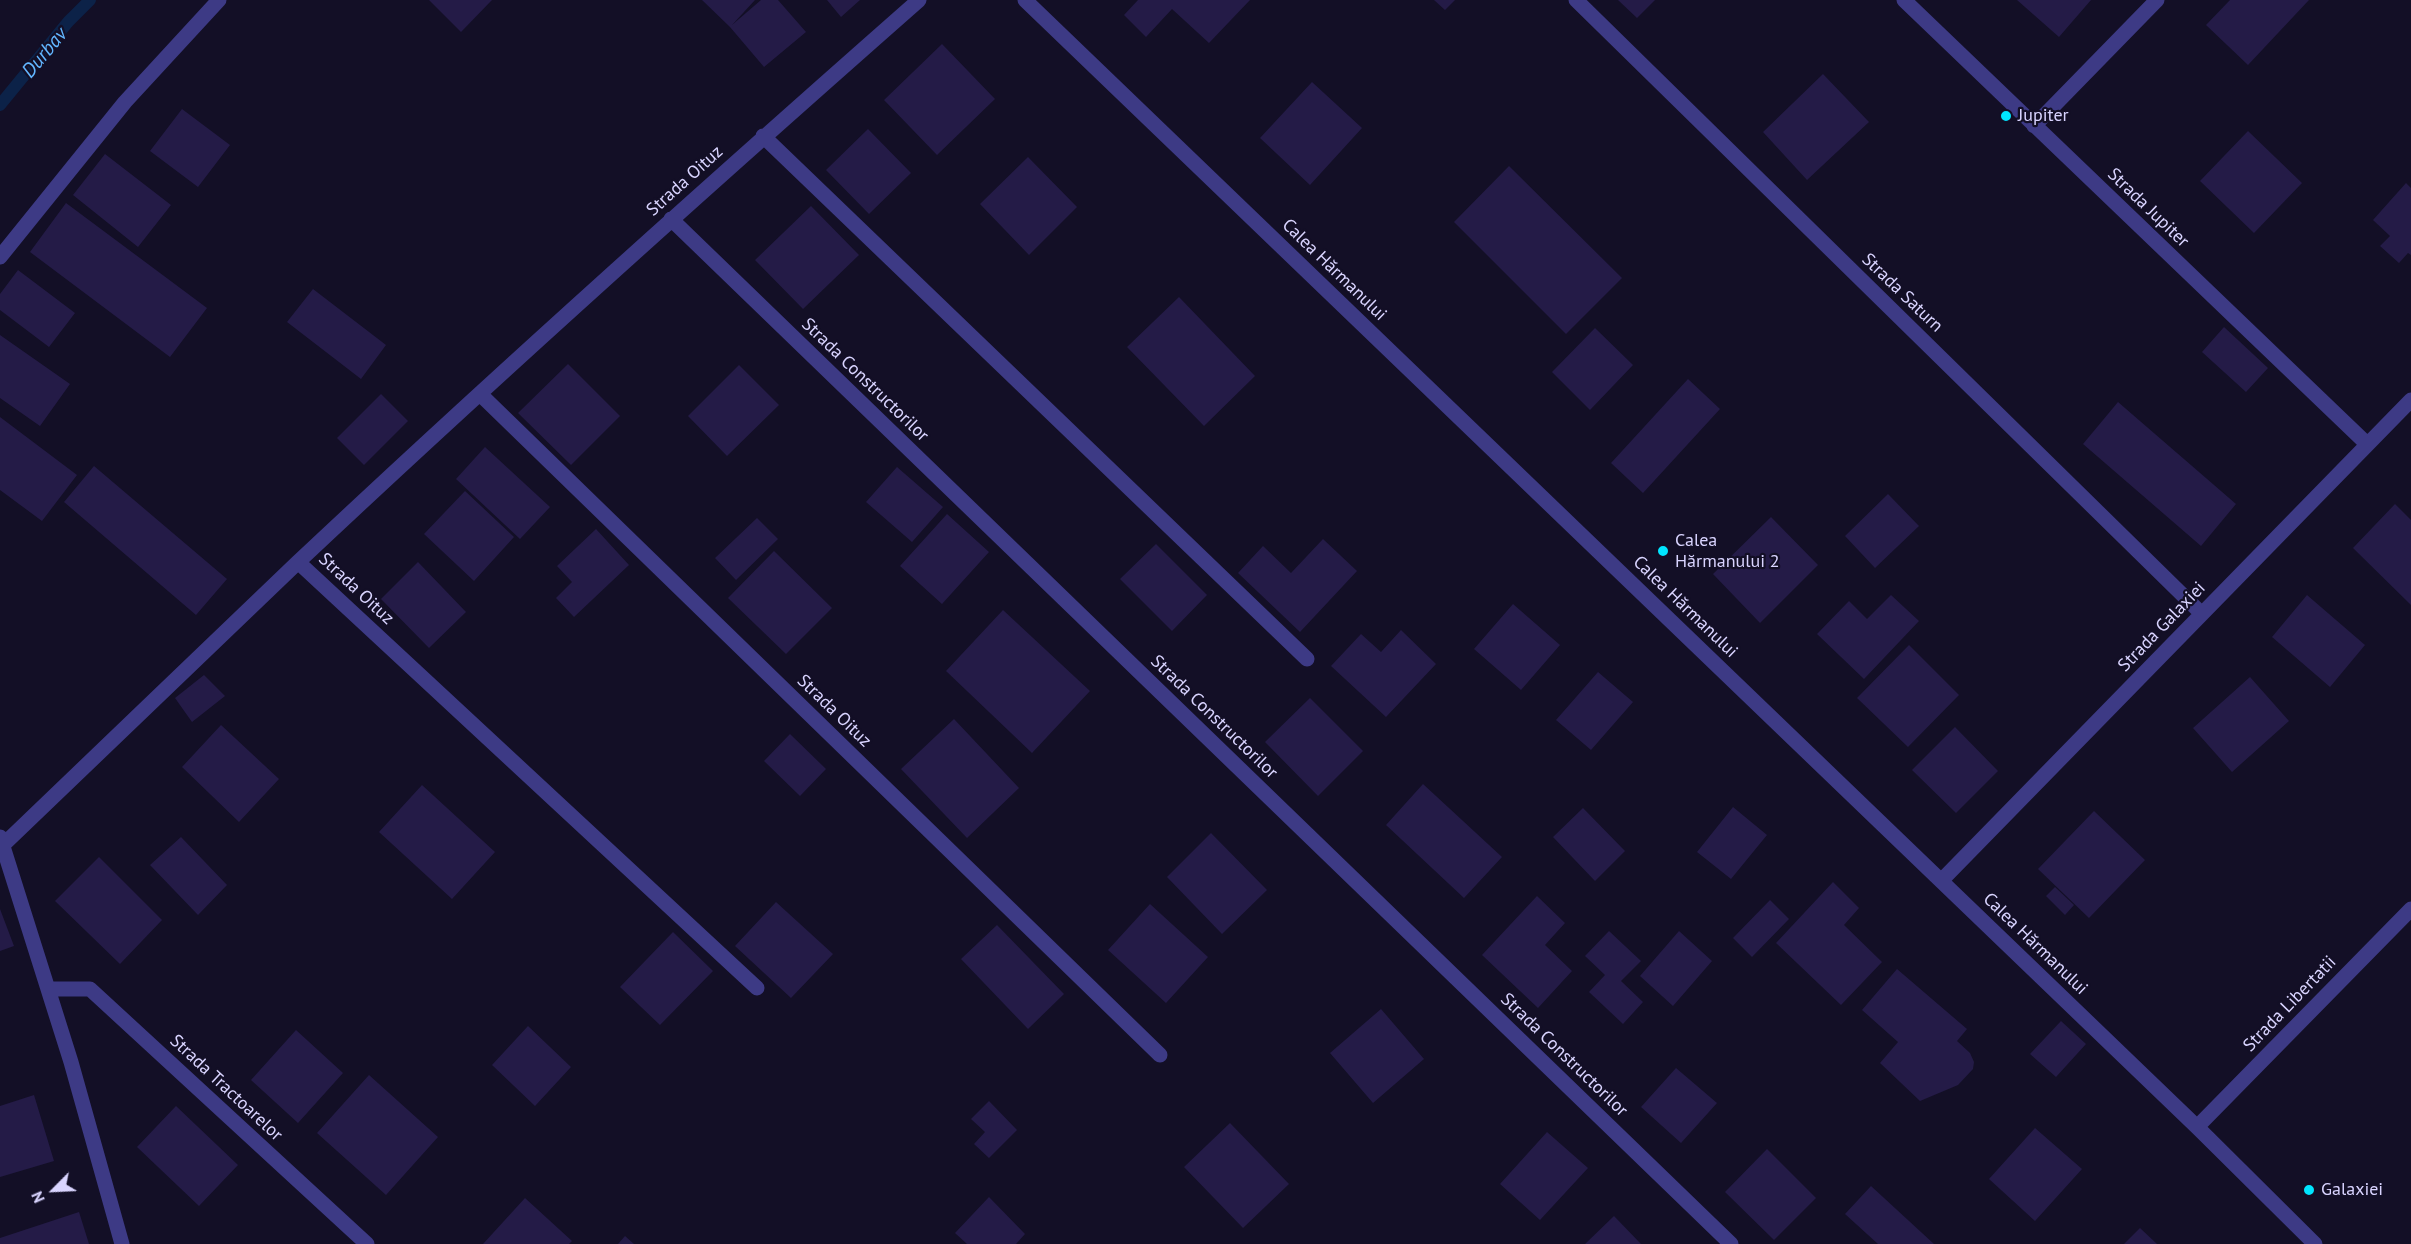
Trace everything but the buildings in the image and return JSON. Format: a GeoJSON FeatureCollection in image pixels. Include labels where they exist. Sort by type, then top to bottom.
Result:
{"type":"FeatureCollection","features":[{"type":"Feature","properties":{"kind":"street"},"geometry":{"type":"LineString","coordinates":[[0,257],[125,102],[219,0]]}},
{"type":"Feature","properties":{"kind":"street","name":"Strada Oituz"},"geometry":{"type":"LineString","coordinates":[[2,841],[480,394],[671,219],[919,0]]}},
{"type":"Feature","properties":{"kind":"street","name":"Calea Hărmanului"},"geometry":{"type":"LineString","coordinates":[[1025,0],[2197,1127],[2315,1244]]}},
{"type":"Feature","properties":{"kind":"street","name":"Strada Saturn"},"geometry":{"type":"LineString","coordinates":[[1576,0],[2202,614]]}},
{"type":"Feature","properties":{"kind":"street","name":"Strada Jupiter"},"geometry":{"type":"LineString","coordinates":[[1904,0],[2367,444]]}},
{"type":"Feature","properties":{"kind":"street"},"geometry":{"type":"LineString","coordinates":[[2034,126],[2157,0]]}},
{"type":"Feature","properties":{"kind":"street"},"geometry":{"type":"LineString","coordinates":[[764,136],[1307,659]]}},
{"type":"Feature","properties":{"kind":"street","name":"Strada Constructorilor"},"geometry":{"type":"LineString","coordinates":[[671,219],[1731,1244]]}},
{"type":"Feature","properties":{"kind":"street","name":"Strada Oituz"},"geometry":{"type":"LineString","coordinates":[[480,394],[1160,1055]]}},
{"type":"Feature","properties":{"kind":"street","name":"Strada Galaxiei"},"geometry":{"type":"LineString","coordinates":[[1941,881],[2411,400]]}},
{"type":"Feature","properties":{"kind":"street","name":"Strada Oituz"},"geometry":{"type":"LineString","coordinates":[[298,562],[756,988]]}},
{"type":"Feature","properties":{"kind":"street"},"geometry":{"type":"LineString","coordinates":[[2,841],[49,989],[122,1244]]}},
{"type":"Feature","properties":{"kind":"street","name":"Strada Libertatii"},"geometry":{"type":"LineString","coordinates":[[2197,1127],[2411,909]]}},
{"type":"Feature","properties":{"kind":"street","name":"Strada Tractoarelor"},"geometry":{"type":"LineString","coordinates":[[49,989],[90,989],[367,1244]]}},
{"type":"Feature","properties":{"kind":"waterway","name":"Durbav"},"geometry":{"type":"LineString","coordinates":[[0,105],[68,22],[90,0]]}},
{"type":"Feature","properties":{"kind":"place","name":"Jupiter"},"geometry":{"type":"Point","coordinates":[2006,116]}},
{"type":"Feature","properties":{"kind":"place","name":"Calea Hărmanului 2"},"geometry":{"type":"Point","coordinates":[1663,551]}},
{"type":"Feature","properties":{"kind":"place","name":"Galaxiei"},"geometry":{"type":"Point","coordinates":[2309,1190]}}]}
